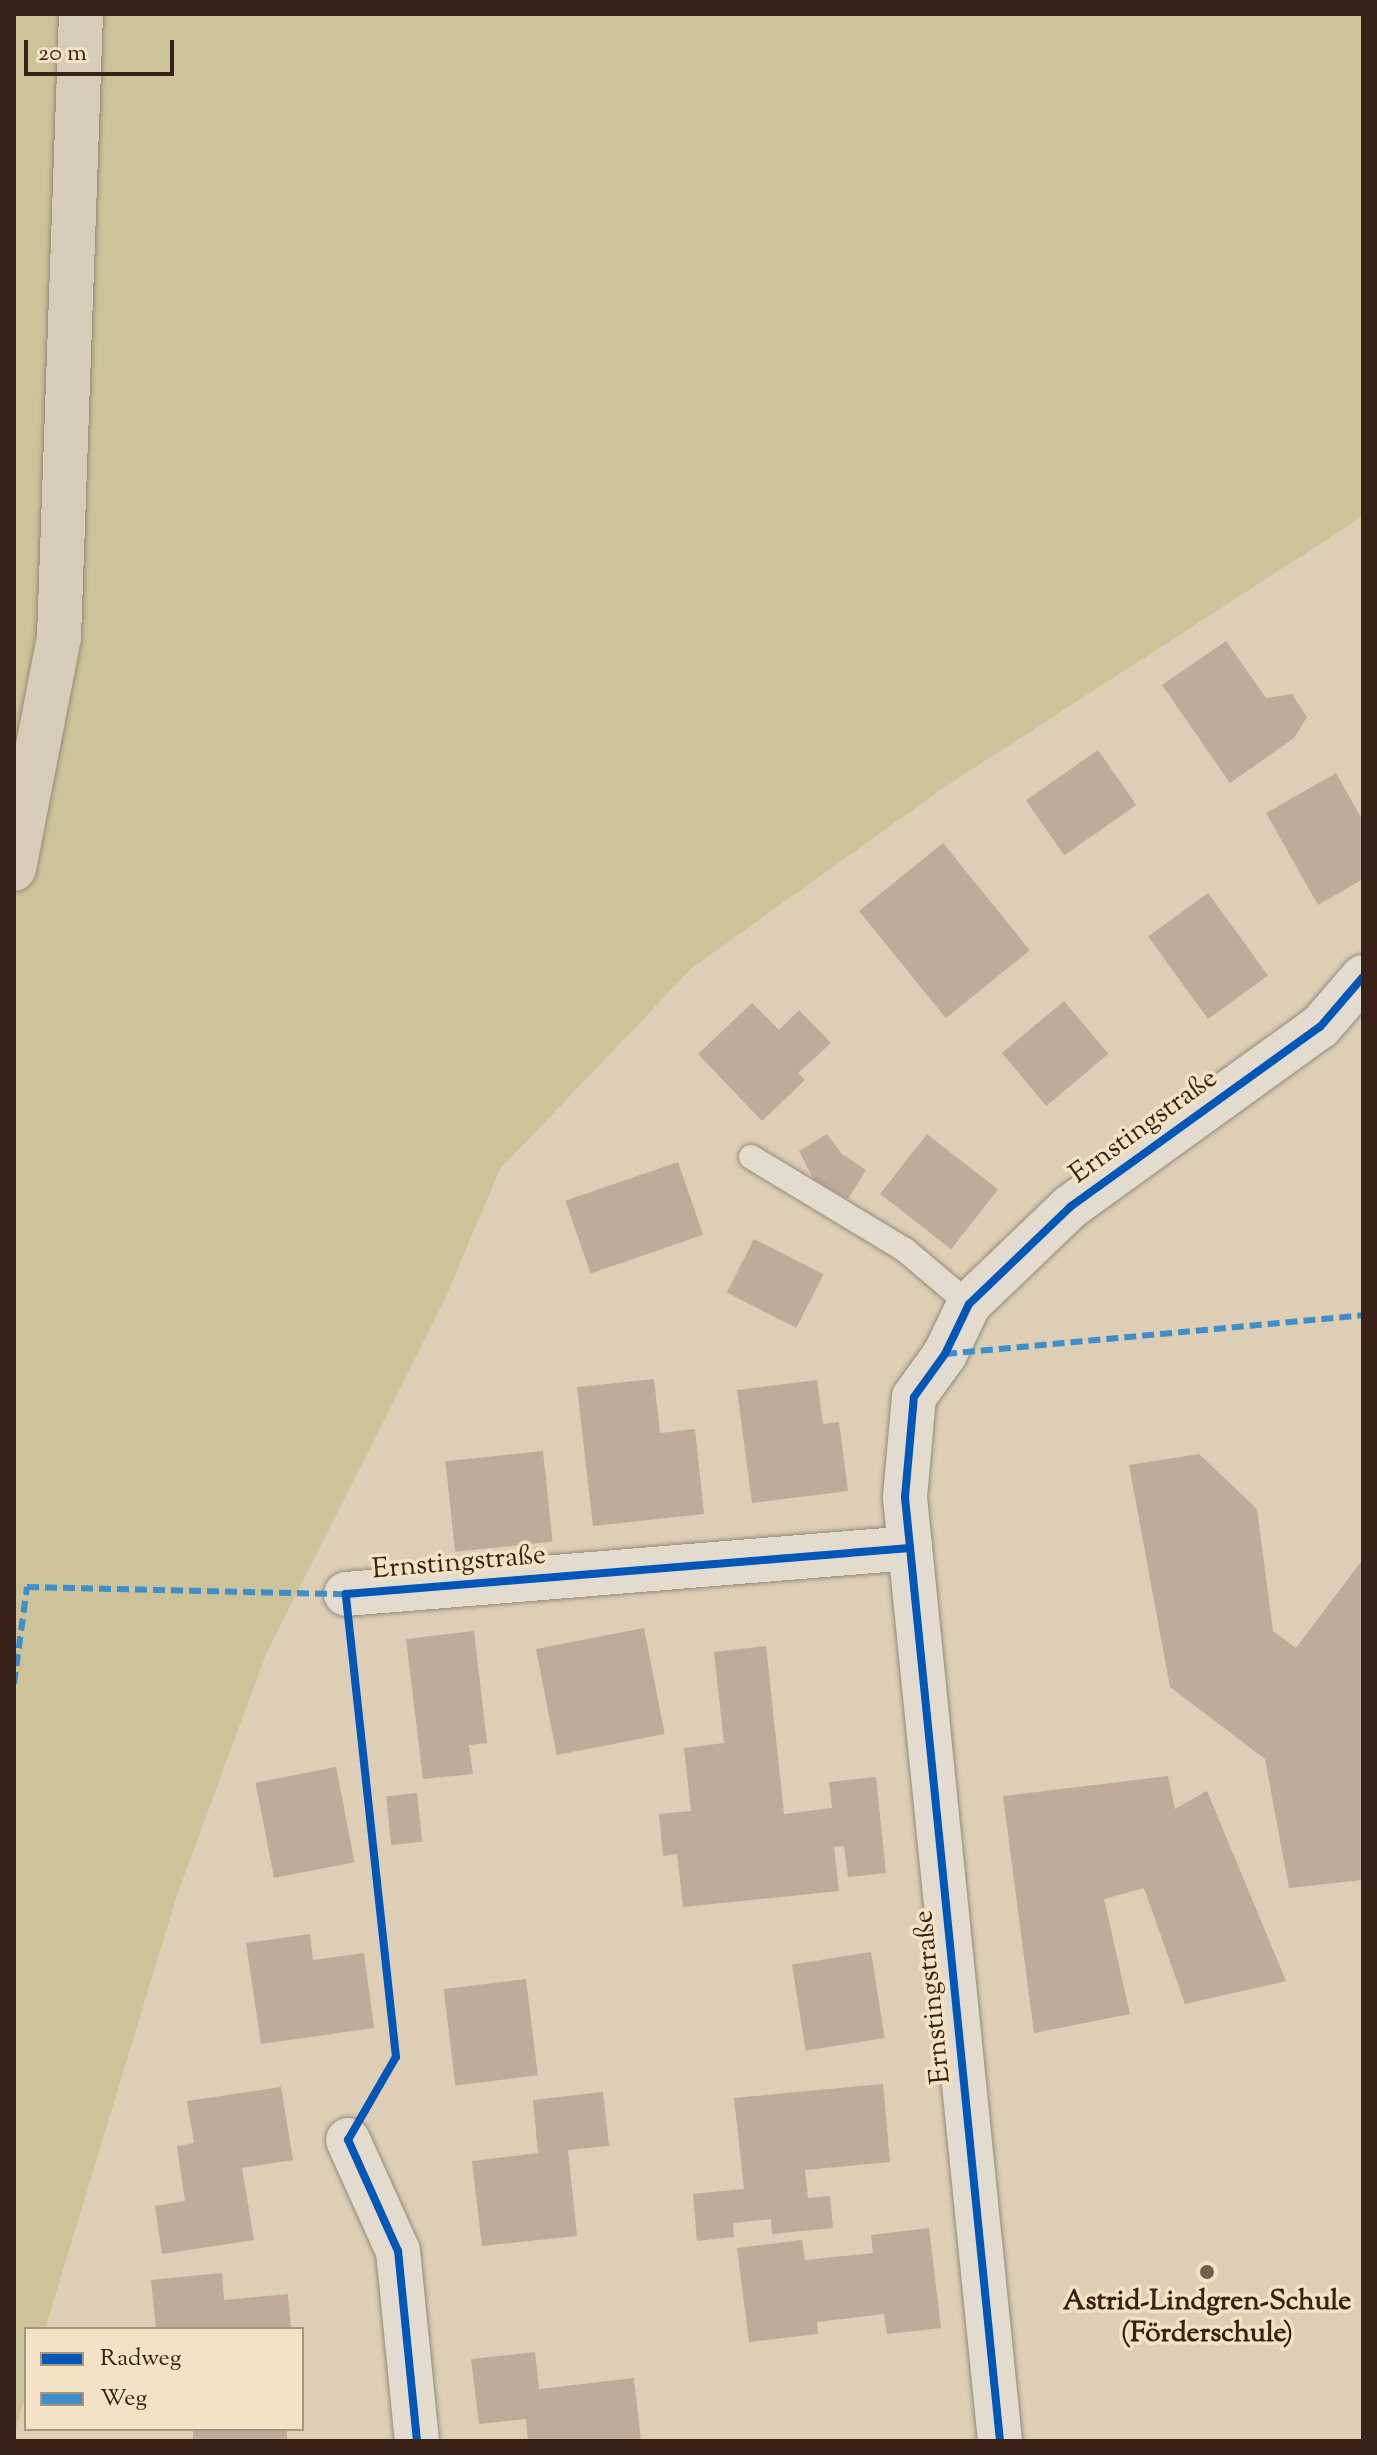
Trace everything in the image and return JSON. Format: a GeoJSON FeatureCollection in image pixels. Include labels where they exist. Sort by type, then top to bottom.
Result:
{"type":"FeatureCollection","features":[{"type":"Feature","properties":{"kind":"highway"},"geometry":{"type":"LineString","coordinates":[[14,869],[59,637],[81,14]]}},
{"type":"Feature","properties":{"kind":"street","name":"Ernstingstraße"},"geometry":{"type":"LineString","coordinates":[[1000,2441],[905,1497],[914,1397],[945,1354],[969,1304],[1070,1207],[1320,1027],[1363,977]]}},
{"type":"Feature","properties":{"kind":"street","name":"Ernstingstraße"},"geometry":{"type":"LineString","coordinates":[[346,1594],[910,1548]]}},
{"type":"Feature","properties":{"kind":"street"},"geometry":{"type":"LineString","coordinates":[[348,2140],[398,2251],[417,2441]]}},
{"type":"Feature","properties":{"kind":"lane"},"geometry":{"type":"LineString","coordinates":[[751,1157],[905,1250],[969,1304]]}},
{"type":"Feature","properties":{"kind":"shaded area"},"geometry":{"type":"Polygon","coordinates":[[[14,14],[1363,14],[1363,516],[943,788],[692,968],[500,1169],[444,1301],[266,1654],[177,1895],[46,2327],[24,2327],[24,2400],[14,2435],[14,14]]]}},
{"type":"Feature","properties":{"kind":"building"},"geometry":{"type":"Polygon","coordinates":[[[1226,641],[1266,698],[1292,694],[1307,717],[1294,738],[1230,783],[1162,685],[1226,641]]]}},
{"type":"Feature","properties":{"kind":"building"},"geometry":{"type":"Polygon","coordinates":[[[1098,750],[1136,805],[1064,855],[1026,800],[1098,750]]]}},
{"type":"Feature","properties":{"kind":"building"},"geometry":{"type":"Polygon","coordinates":[[[1336,773],[1363,821],[1363,879],[1318,905],[1266,813],[1336,773]]]}},
{"type":"Feature","properties":{"kind":"building"},"geometry":{"type":"Polygon","coordinates":[[[943,843],[1030,950],[946,1018],[859,911],[943,843]]]}},
{"type":"Feature","properties":{"kind":"building"},"geometry":{"type":"Polygon","coordinates":[[[1208,893],[1268,976],[1208,1019],[1148,936],[1208,893]]]}},
{"type":"Feature","properties":{"kind":"building"},"geometry":{"type":"Polygon","coordinates":[[[1064,1001],[1108,1054],[1046,1106],[1002,1053],[1064,1001]]]}},
{"type":"Feature","properties":{"kind":"building"},"geometry":{"type":"Polygon","coordinates":[[[752,1003],[779,1030],[799,1010],[831,1043],[798,1073],[805,1080],[762,1121],[698,1054],[752,1003]]]}},
{"type":"Feature","properties":{"kind":"building"},"geometry":{"type":"Polygon","coordinates":[[[827,1134],[842,1154],[866,1170],[848,1199],[814,1180],[799,1151],[827,1134]]]}},
{"type":"Feature","properties":{"kind":"building"},"geometry":{"type":"Polygon","coordinates":[[[927,1134],[998,1189],[951,1249],[880,1194],[927,1134]]]}},
{"type":"Feature","properties":{"kind":"building"},"geometry":{"type":"Polygon","coordinates":[[[678,1162],[703,1235],[591,1274],[565,1201],[678,1162]]]}},
{"type":"Feature","properties":{"kind":"building"},"geometry":{"type":"Polygon","coordinates":[[[754,1239],[823,1274],[796,1328],[727,1292],[754,1239]]]}},
{"type":"Feature","properties":{"kind":"building"},"geometry":{"type":"Polygon","coordinates":[[[654,1379],[660,1433],[695,1429],[704,1514],[593,1526],[577,1387],[654,1379]]]}},
{"type":"Feature","properties":{"kind":"building"},"geometry":{"type":"Polygon","coordinates":[[[817,1380],[823,1424],[839,1422],[848,1491],[752,1503],[737,1390],[817,1380]]]}},
{"type":"Feature","properties":{"kind":"building"},"geometry":{"type":"Polygon","coordinates":[[[543,1451],[553,1542],[455,1552],[446,1461],[543,1451]]]}},
{"type":"Feature","properties":{"kind":"building"},"geometry":{"type":"Polygon","coordinates":[[[1199,1454],[1257,1509],[1273,1631],[1296,1648],[1363,1559],[1363,1880],[1289,1888],[1265,1759],[1170,1687],[1129,1465],[1199,1454]]]}},
{"type":"Feature","properties":{"kind":"building"},"geometry":{"type":"Polygon","coordinates":[[[644,1628],[665,1734],[557,1755],[536,1649],[644,1628]]]}},
{"type":"Feature","properties":{"kind":"building"},"geometry":{"type":"Polygon","coordinates":[[[474,1631],[487,1743],[469,1745],[473,1774],[423,1779],[406,1639],[474,1631]]]}},
{"type":"Feature","properties":{"kind":"building"},"geometry":{"type":"Polygon","coordinates":[[[766,1646],[784,1814],[832,1808],[829,1782],[876,1777],[886,1873],[848,1877],[844,1846],[834,1847],[839,1891],[683,1907],[677,1854],[663,1856],[659,1814],[691,1811],[684,1748],[724,1743],[714,1652],[766,1646]]]}},
{"type":"Feature","properties":{"kind":"building"},"geometry":{"type":"Polygon","coordinates":[[[336,1767],[355,1862],[274,1878],[256,1783],[336,1767]]]}},
{"type":"Feature","properties":{"kind":"building"},"geometry":{"type":"Polygon","coordinates":[[[1168,1776],[1175,1809],[1207,1791],[1286,1981],[1185,2004],[1144,1888],[1104,1899],[1130,2014],[1034,2033],[1003,1796],[1168,1776]]]}},
{"type":"Feature","properties":{"kind":"building"},"geometry":{"type":"Polygon","coordinates":[[[417,1793],[422,1842],[391,1845],[386,1796],[417,1793]]]}},
{"type":"Feature","properties":{"kind":"building"},"geometry":{"type":"Polygon","coordinates":[[[310,1934],[313,1960],[364,1953],[374,2028],[261,2044],[246,1943],[310,1934]]]}},
{"type":"Feature","properties":{"kind":"building"},"geometry":{"type":"Polygon","coordinates":[[[871,1952],[885,2038],[806,2050],[792,1965],[871,1952]]]}},
{"type":"Feature","properties":{"kind":"building"},"geometry":{"type":"Polygon","coordinates":[[[526,1979],[538,2075],[455,2085],[444,1989],[526,1979]]]}},
{"type":"Feature","properties":{"kind":"building"},"geometry":{"type":"Polygon","coordinates":[[[883,2084],[890,2162],[805,2170],[808,2198],[830,2196],[833,2228],[772,2234],[771,2219],[733,2223],[734,2237],[697,2241],[693,2194],[744,2189],[734,2098],[883,2084]]]}},
{"type":"Feature","properties":{"kind":"building"},"geometry":{"type":"Polygon","coordinates":[[[281,2087],[293,2160],[242,2168],[254,2240],[162,2254],[155,2206],[185,2201],[177,2146],[194,2143],[187,2101],[281,2087]]]}},
{"type":"Feature","properties":{"kind":"building"},"geometry":{"type":"Polygon","coordinates":[[[603,2092],[609,2146],[568,2150],[577,2236],[482,2246],[472,2161],[538,2153],[533,2100],[603,2092]]]}},
{"type":"Feature","properties":{"kind":"building"},"geometry":{"type":"Polygon","coordinates":[[[929,2228],[941,2328],[887,2334],[884,2314],[817,2322],[818,2334],[749,2342],[737,2248],[802,2240],[805,2260],[873,2253],[871,2235],[929,2228]]]}},
{"type":"Feature","properties":{"kind":"building"},"geometry":{"type":"Polygon","coordinates":[[[222,2273],[224,2300],[288,2294],[291,2327],[156,2327],[151,2280],[222,2273]]]}},
{"type":"Feature","properties":{"kind":"building"},"geometry":{"type":"Polygon","coordinates":[[[535,2352],[539,2389],[634,2378],[641,2441],[528,2441],[526,2419],[479,2424],[471,2359],[535,2352]]]}},
{"type":"Feature","properties":{"kind":"building"},"geometry":{"type":"Polygon","coordinates":[[[193,2431],[287,2431],[287,2441],[193,2441],[193,2431]]]}},
{"type":"Feature","properties":{"kind":"marked path"},"geometry":{"type":"LineString","coordinates":[[945,1354],[1363,1315]]}},
{"type":"Feature","properties":{"kind":"marked path"},"geometry":{"type":"LineString","coordinates":[[14,1684],[27,1587],[346,1594],[346,1600]]}},
{"type":"Feature","properties":{"kind":"cycle path"},"geometry":{"type":"LineString","coordinates":[[1000,2441],[905,1497],[914,1397],[945,1354],[969,1304],[1070,1207],[1320,1027],[1363,977]]}},
{"type":"Feature","properties":{"kind":"cycle path"},"geometry":{"type":"LineString","coordinates":[[417,2441],[398,2251],[348,2140],[396,2057],[346,1594],[910,1548]]}},
{"type":"Feature","properties":{"kind":"place","name":"Astrid-Lindgren-Schule (Förderschule)"},"geometry":{"type":"Point","coordinates":[1207,2272]}}]}
